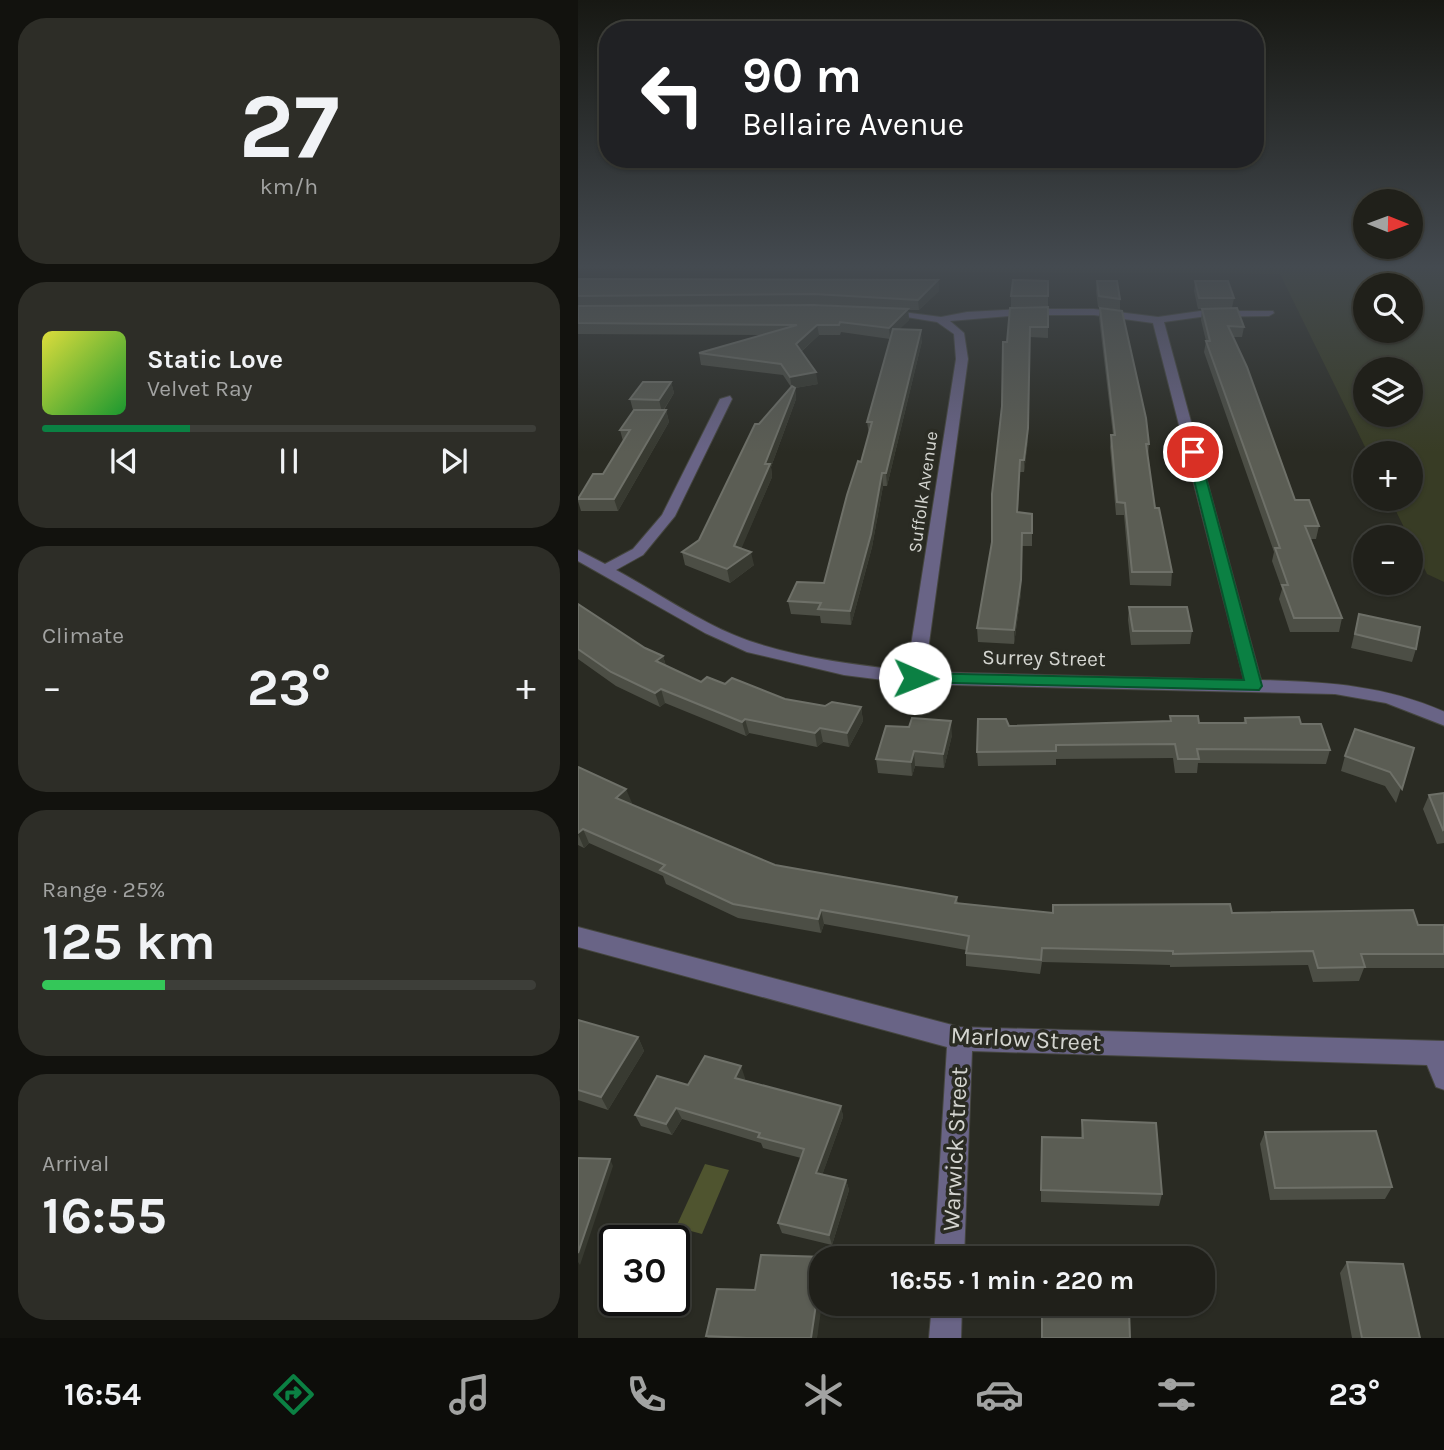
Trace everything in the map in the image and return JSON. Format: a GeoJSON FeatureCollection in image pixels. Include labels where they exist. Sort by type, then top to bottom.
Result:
{"type":"FeatureCollection","features":[{"type":"Feature","properties":{"kind":"street","name":"Suffolk Avenue"},"geometry":{"type":"LineString","coordinates":[[915,678],[962,359],[959,334],[951,327]]}},
{"type":"Feature","properties":{"kind":"street"},"geometry":{"type":"LineString","coordinates":[[1160,327],[1254,686]]}},
{"type":"Feature","properties":{"kind":"street"},"geometry":{"type":"LineString","coordinates":[[604,570],[638,552],[668,516],[726,399]]}},
{"type":"Feature","properties":{"kind":"street","name":"Surrey Street"},"geometry":{"type":"LineString","coordinates":[[578,555],[711,629],[754,648],[801,661],[915,678],[1370,691],[1409,702],[1444,720]]}},
{"type":"Feature","properties":{"kind":"street","name":"Marlow Street"},"geometry":{"type":"LineString","coordinates":[[580,940],[960,1039],[1440,1053]]}},
{"type":"Feature","properties":{"kind":"street","name":"Warwick Street"},"geometry":{"type":"LineString","coordinates":[[950,1246],[960,1039]]}},
{"type":"Feature","properties":{"kind":"street"},"geometry":{"type":"LineString","coordinates":[[1440,1053],[1444,1078]]}},
{"type":"Feature","properties":{"kind":"street"},"geometry":{"type":"LineString","coordinates":[[945,1338],[946,1316]]}},
{"type":"Feature","properties":{"kind":"shaded area"},"geometry":{"type":"Polygon","coordinates":[[[1306,327],[1353,327],[1353,343],[1423,343],[1423,327],[1444,327],[1444,582],[1427,574],[1423,566],[1423,525],[1403,525],[1396,511],[1423,511],[1423,441],[1362,441],[1355,427],[1423,427],[1423,357],[1353,357],[1353,422],[1306,327]]]}},
{"type":"Feature","properties":{"kind":"shaded area"},"geometry":{"type":"Polygon","coordinates":[[[705,1164],[729,1170],[702,1234],[690,1231],[690,1225],[677,1225],[705,1164]]]}},
{"type":"Feature","properties":{"kind":"building"},"geometry":{"type":"Polygon","coordinates":[[[788,327],[814,327],[796,344],[816,372],[790,377],[781,364],[699,353],[788,327]]]}},
{"type":"Feature","properties":{"kind":"building"},"geometry":{"type":"Polygon","coordinates":[[[1008,327],[1030,327],[1028,428],[1024,460],[1020,460],[1017,512],[1032,514],[1032,533],[1022,533],[1021,580],[1014,630],[977,628],[992,542],[992,494],[1002,406],[1003,342],[1007,342],[1008,327]]]}},
{"type":"Feature","properties":{"kind":"building"},"geometry":{"type":"Polygon","coordinates":[[[1102,327],[1126,327],[1146,418],[1149,444],[1146,444],[1155,508],[1159,508],[1172,572],[1132,572],[1125,503],[1117,502],[1111,435],[1115,435],[1102,327]]]}},
{"type":"Feature","properties":{"kind":"building"},"geometry":{"type":"Polygon","coordinates":[[[1207,327],[1229,327],[1247,367],[1295,500],[1309,500],[1319,526],[1305,526],[1342,618],[1294,618],[1282,585],[1288,585],[1275,548],[1280,548],[1206,341],[1210,341],[1207,327]]]}},
{"type":"Feature","properties":{"kind":"building"},"geometry":{"type":"Polygon","coordinates":[[[893,329],[921,330],[886,473],[882,473],[871,534],[850,611],[818,609],[821,603],[788,601],[797,582],[824,583],[847,495],[858,461],[861,462],[872,422],[867,422],[893,329]]]}},
{"type":"Feature","properties":{"kind":"building"},"geometry":{"type":"Polygon","coordinates":[[[643,382],[671,382],[659,400],[630,399],[643,382]]]}},
{"type":"Feature","properties":{"kind":"building"},"geometry":{"type":"Polygon","coordinates":[[[792,386],[795,388],[765,464],[770,464],[734,546],[751,552],[727,569],[682,552],[699,540],[755,424],[759,424],[792,386]]]}},
{"type":"Feature","properties":{"kind":"building"},"geometry":{"type":"Polygon","coordinates":[[[634,410],[666,410],[614,499],[578,499],[593,474],[603,474],[630,430],[620,430],[634,410]]]}},
{"type":"Feature","properties":{"kind":"building"},"geometry":{"type":"Polygon","coordinates":[[[578,604],[645,648],[663,656],[656,661],[701,682],[707,677],[725,684],[732,678],[785,699],[825,706],[832,702],[861,707],[847,733],[820,728],[815,733],[745,719],[742,722],[661,689],[655,693],[611,672],[578,649],[578,604]]]}},
{"type":"Feature","properties":{"kind":"building"},"geometry":{"type":"Polygon","coordinates":[[[1129,607],[1187,607],[1192,631],[1133,631],[1129,607]]]}},
{"type":"Feature","properties":{"kind":"building"},"geometry":{"type":"Polygon","coordinates":[[[1359,614],[1420,627],[1416,649],[1355,634],[1359,614]]]}},
{"type":"Feature","properties":{"kind":"building"},"geometry":{"type":"Polygon","coordinates":[[[1170,716],[1198,716],[1199,723],[1246,723],[1245,718],[1299,717],[1301,724],[1321,724],[1330,750],[1197,749],[1199,759],[1178,759],[1175,744],[1056,745],[1056,751],[977,752],[978,719],[1006,719],[1009,726],[1171,721],[1170,716]]]}},
{"type":"Feature","properties":{"kind":"building"},"geometry":{"type":"Polygon","coordinates":[[[912,718],[951,721],[943,754],[914,751],[911,762],[876,759],[886,726],[909,727],[912,718]]]}},
{"type":"Feature","properties":{"kind":"building"},"geometry":{"type":"Polygon","coordinates":[[[1355,729],[1414,748],[1402,789],[1390,772],[1345,756],[1355,729]]]}},
{"type":"Feature","properties":{"kind":"building"},"geometry":{"type":"Polygon","coordinates":[[[578,767],[626,789],[616,798],[775,865],[957,897],[955,903],[1053,913],[1053,905],[1230,904],[1232,913],[1413,910],[1418,925],[1444,925],[1444,954],[1361,954],[1365,967],[1318,968],[1313,951],[1173,954],[1173,951],[1042,948],[1041,960],[966,953],[969,936],[821,910],[818,919],[733,904],[660,870],[665,865],[583,829],[578,833],[578,767]]]}},
{"type":"Feature","properties":{"kind":"building"},"geometry":{"type":"Polygon","coordinates":[[[1444,793],[1444,829],[1443,830],[1429,795],[1444,793]]]}},
{"type":"Feature","properties":{"kind":"building"},"geometry":{"type":"Polygon","coordinates":[[[578,1020],[638,1037],[601,1097],[578,1090],[578,1020]]]}},
{"type":"Feature","properties":{"kind":"building"},"geometry":{"type":"Polygon","coordinates":[[[705,1056],[741,1066],[735,1078],[841,1106],[816,1173],[846,1180],[829,1235],[778,1223],[804,1149],[758,1137],[760,1133],[676,1108],[666,1124],[635,1115],[657,1076],[688,1085],[705,1056]]]}},
{"type":"Feature","properties":{"kind":"building"},"geometry":{"type":"Polygon","coordinates":[[[1082,1120],[1156,1123],[1162,1194],[1041,1190],[1042,1137],[1083,1138],[1082,1120]]]}},
{"type":"Feature","properties":{"kind":"building"},"geometry":{"type":"Polygon","coordinates":[[[1376,1131],[1392,1187],[1275,1188],[1265,1132],[1376,1131]]]}},
{"type":"Feature","properties":{"kind":"building"},"geometry":{"type":"Polygon","coordinates":[[[578,1158],[610,1159],[578,1253],[578,1158]]]}},
{"type":"Feature","properties":{"kind":"building"},"geometry":{"type":"Polygon","coordinates":[[[761,1255],[809,1257],[809,1316],[814,1316],[811,1338],[706,1336],[717,1289],[755,1290],[761,1255]]]}},
{"type":"Feature","properties":{"kind":"building"},"geometry":{"type":"Polygon","coordinates":[[[1347,1262],[1403,1264],[1420,1338],[1362,1338],[1347,1262]]]}},
{"type":"Feature","properties":{"kind":"building"},"geometry":{"type":"Polygon","coordinates":[[[1042,1316],[1129,1316],[1130,1338],[1042,1338],[1042,1316]]]}},
{"type":"Feature","properties":{"kind":"route"},"geometry":{"type":"LineString","coordinates":[[915,678],[1254,686],[1193,452]]}}]}
